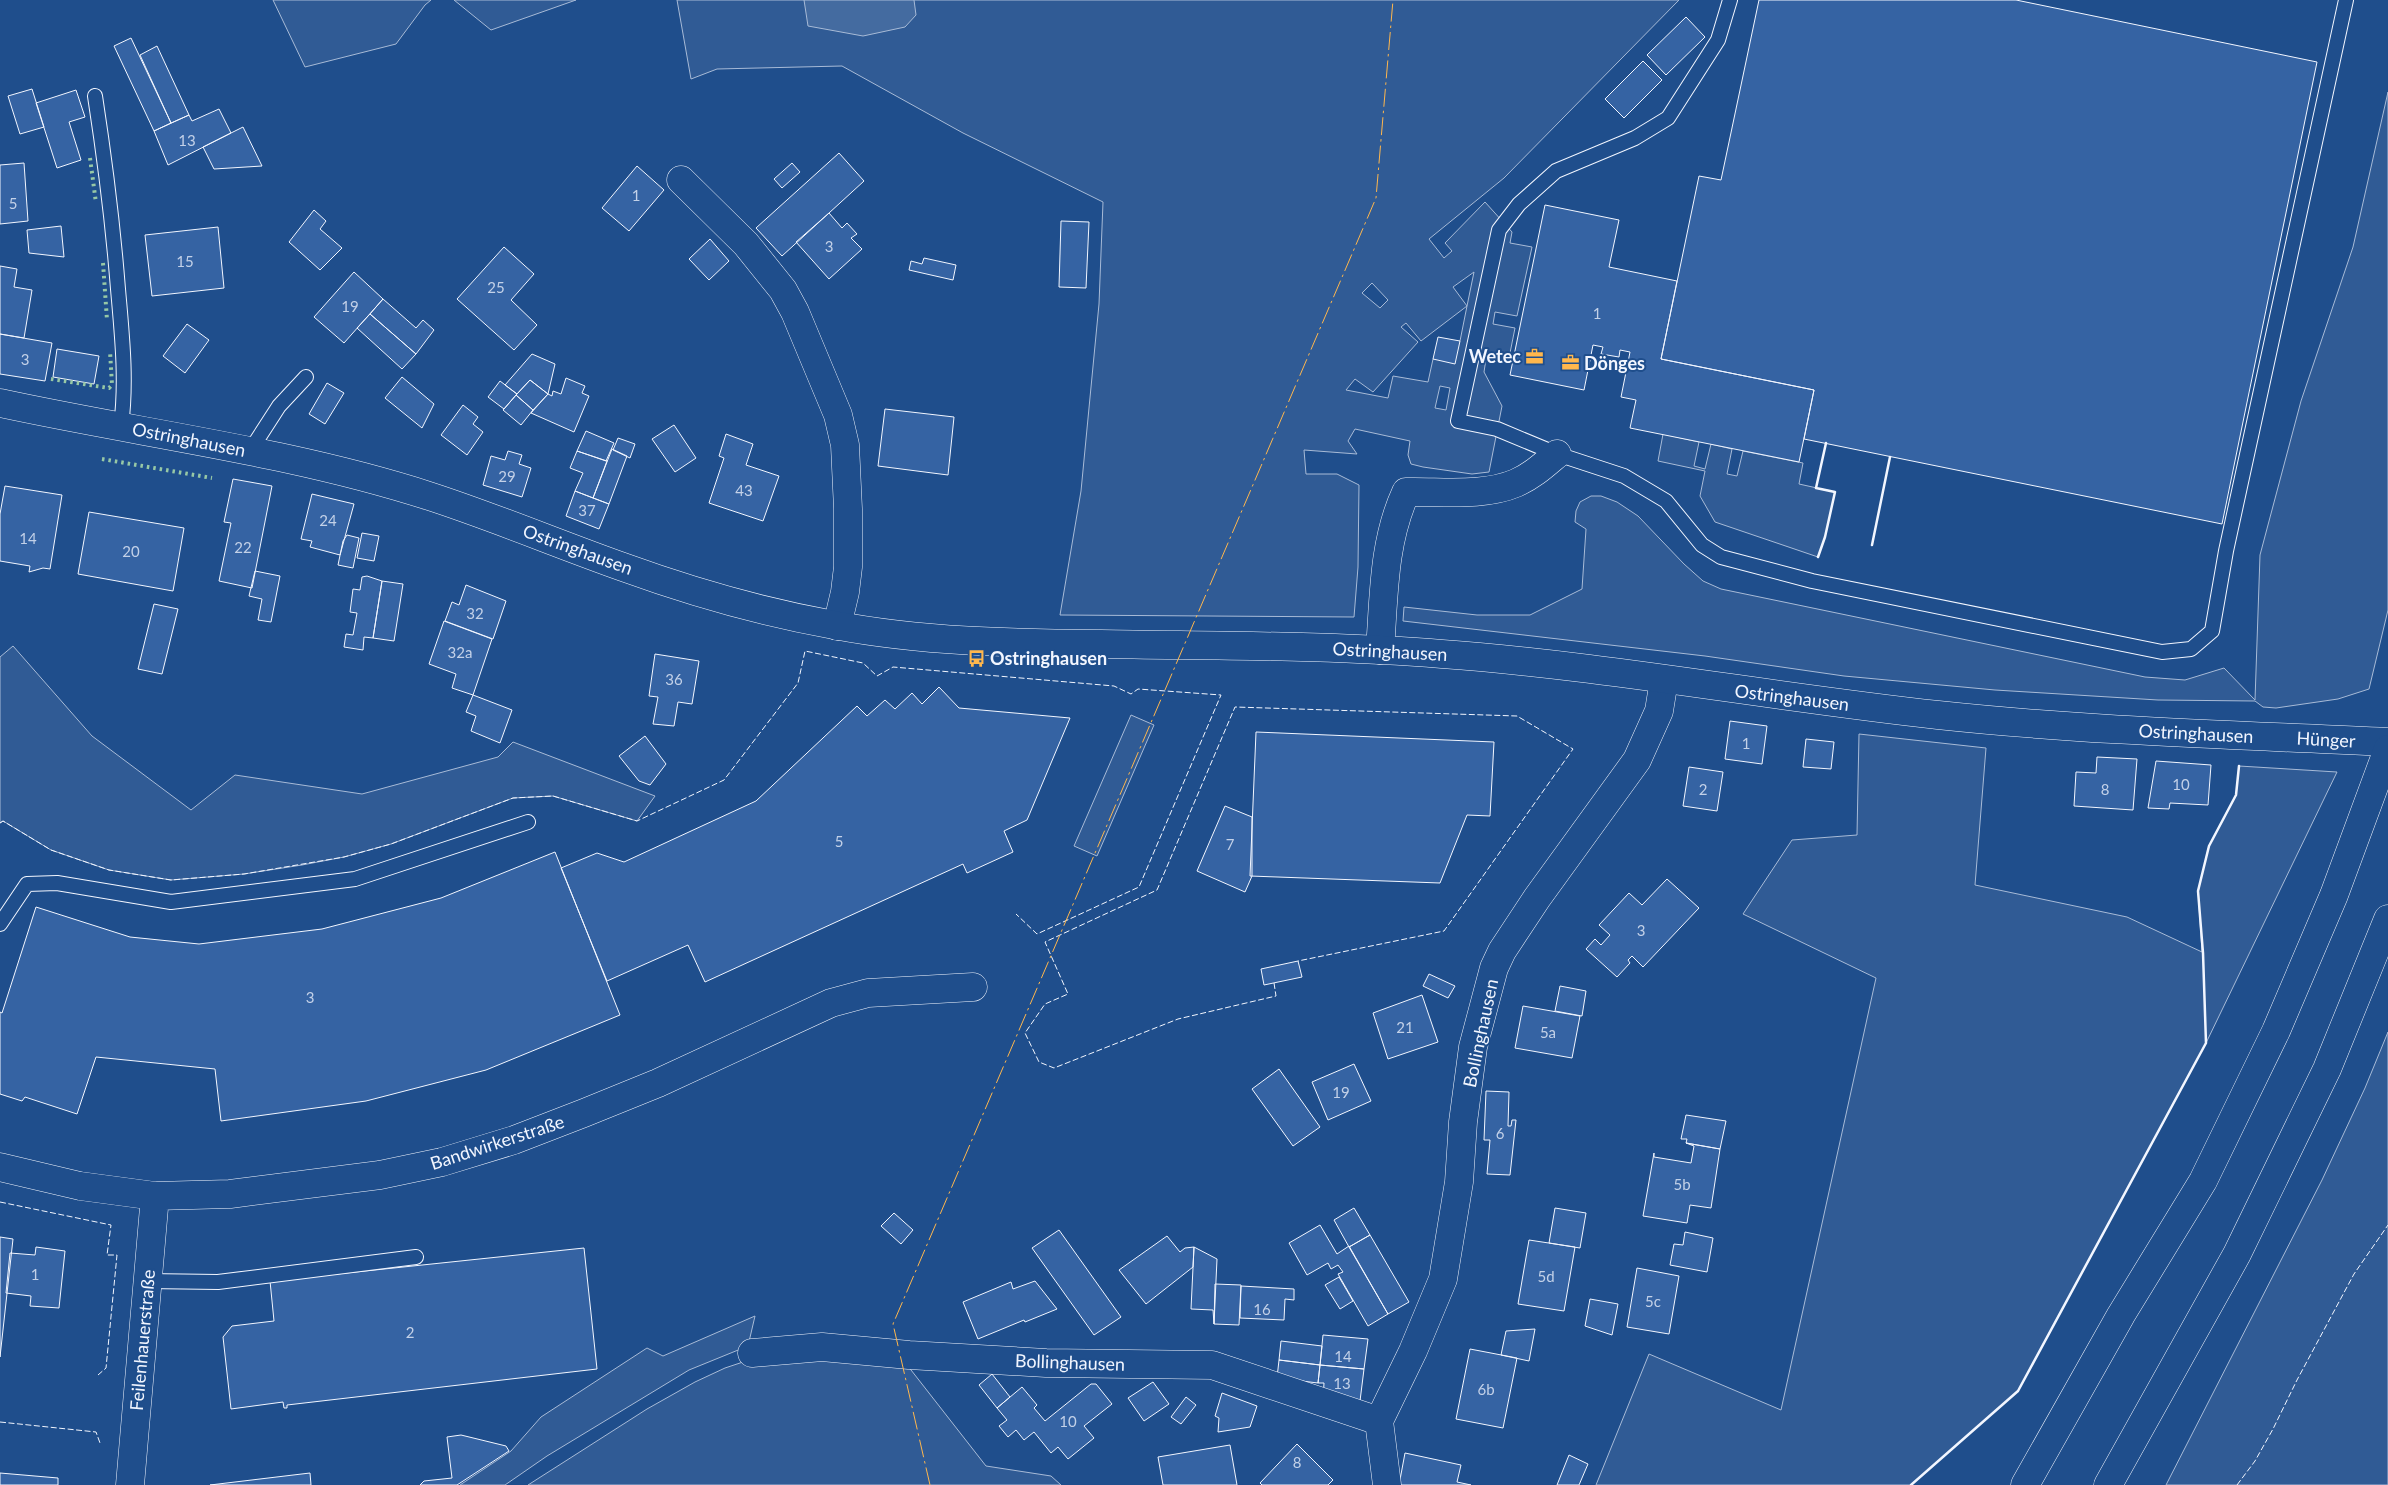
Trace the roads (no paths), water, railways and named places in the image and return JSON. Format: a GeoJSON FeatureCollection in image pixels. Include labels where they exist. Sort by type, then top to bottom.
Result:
{"type":"FeatureCollection","features":[{"type":"Feature","properties":{"kind":"main road"},"geometry":{"type":"LineString","coordinates":[[681,180],[746,244],[783,290],[795,312],[838,415],[845,445],[848,567],[845,592],[836,626]]}},
{"type":"Feature","properties":{"kind":"main road","name":"Ostringhausen"},"geometry":{"type":"LineString","coordinates":[[0,403],[250,450],[375,480],[429,496],[690,589],[744,605],[836,626],[906,636],[978,642],[1310,646],[1380,650],[1509,660],[1943,716],[2068,726],[2264,736]]}},
{"type":"Feature","properties":{"kind":"main road"},"geometry":{"type":"LineString","coordinates":[[1380,650],[1387,553],[1395,515],[1406,492],[1491,491],[1516,483],[1535,473],[1557,454]]}},
{"type":"Feature","properties":{"kind":"main road","name":"Bollinghausen"},"geometry":{"type":"LineString","coordinates":[[752,1353],[822,1347],[909,1355],[1046,1363],[1212,1366],[1379,1421],[1413,1351],[1443,1278],[1459,1182],[1463,1122],[1473,1047],[1494,968],[1502,951],[1537,898],[1637,760],[1659,711],[1664,680]]}},
{"type":"Feature","properties":{"kind":"main road","name":"Hünger"},"geometry":{"type":"LineString","coordinates":[[2264,736],[2388,742]]}},
{"type":"Feature","properties":{"kind":"main road"},"geometry":{"type":"LineString","coordinates":[[2025,1485],[2121,1316],[2203,1181],[2276,1031],[2334,895],[2388,749]]}},
{"type":"Feature","properties":{"kind":"main road"},"geometry":{"type":"LineString","coordinates":[[2108,1485],[2237,1254],[2328,1069],[2388,919]]}},
{"type":"Feature","properties":{"kind":"main road","name":"Bandwirkerstraße"},"geometry":{"type":"LineString","coordinates":[[0,1167],[80,1186],[155,1196],[230,1194],[380,1175],[442,1162],[514,1140],[658,1082],[831,1003],[868,993],[973,987]]}},
{"type":"Feature","properties":{"kind":"main road","name":"Feilenhauerstraße"},"geometry":{"type":"LineString","coordinates":[[130,1485],[155,1196]]}},
{"type":"Feature","properties":{"kind":"main road"},"geometry":{"type":"LineString","coordinates":[[1379,1421],[1387,1485]]}},
{"type":"Feature","properties":{"kind":"lane"},"geometry":{"type":"LineString","coordinates":[[1730,0],[1718,40],[1668,118],[1635,138],[1556,171],[1519,204],[1499,230],[1458,421],[1497,429],[1557,454],[1624,476],[1666,501],[1702,545],[1721,557],[1812,581],[2162,652],[2191,649],[2212,631],[2228,542],[2346,0]]}},
{"type":"Feature","properties":{"kind":"lane","name":"Ostringhausen"},"geometry":{"type":"LineString","coordinates":[[95,96],[111,202],[119,298],[125,393],[122,426]]}},
{"type":"Feature","properties":{"kind":"lane"},"geometry":{"type":"LineString","coordinates":[[250,450],[279,406],[306,377]]}},
{"type":"Feature","properties":{"kind":"lane"},"geometry":{"type":"LineString","coordinates":[[0,924],[27,884],[57,883],[172,902],[355,879],[528,822]]}},
{"type":"Feature","properties":{"kind":"lane"},"geometry":{"type":"LineString","coordinates":[[148,1281],[218,1282],[416,1257]]}},
{"type":"Feature","properties":{"kind":"place","name":"Wetec"},"geometry":{"type":"Point","coordinates":[1535,356]}},
{"type":"Feature","properties":{"kind":"place","name":"Dönges"},"geometry":{"type":"Point","coordinates":[1570,363]}},
{"type":"Feature","properties":{"kind":"place","name":"Ostringhausen"},"geometry":{"type":"Point","coordinates":[976,658]}}]}
